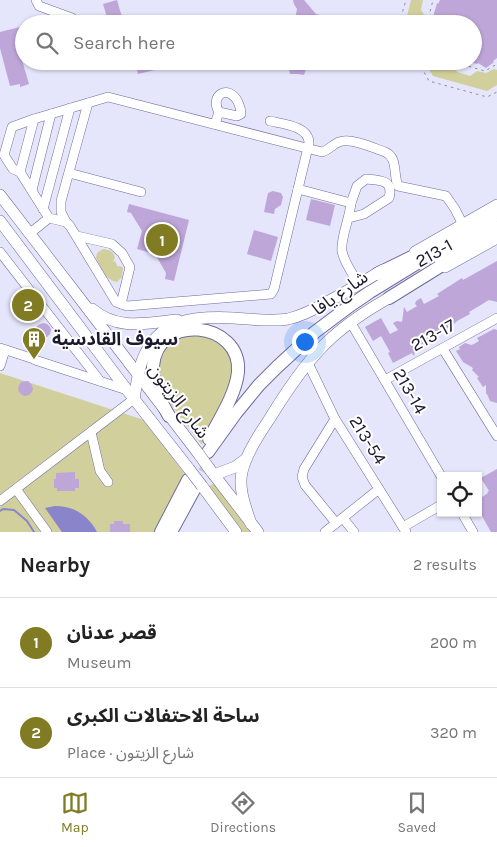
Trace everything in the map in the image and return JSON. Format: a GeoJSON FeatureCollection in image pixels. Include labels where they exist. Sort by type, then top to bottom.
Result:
{"type":"FeatureCollection","features":[{"type":"Feature","properties":{"kind":"highway"},"geometry":{"type":"LineString","coordinates":[[377,274],[497,213]]}},
{"type":"Feature","properties":{"kind":"highway","name":"شارع يافا"},"geometry":{"type":"LineString","coordinates":[[209,462],[236,413],[259,385],[314,332],[370,292],[497,213]]}},
{"type":"Feature","properties":{"kind":"highway","name":"شارع يافا"},"geometry":{"type":"LineString","coordinates":[[209,462],[265,390],[297,357],[333,327],[369,301],[497,227]]}},
{"type":"Feature","properties":{"kind":"highway"},"geometry":{"type":"LineString","coordinates":[[388,298],[497,231]]}},
{"type":"Feature","properties":{"kind":"highway"},"geometry":{"type":"LineString","coordinates":[[169,416],[158,396],[153,376],[154,359],[158,349],[170,335],[179,331],[202,330],[219,336],[234,350],[238,362],[238,374],[209,462]]}},
{"type":"Feature","properties":{"kind":"highway"},"geometry":{"type":"LineString","coordinates":[[161,532],[193,483]]}},
{"type":"Feature","properties":{"kind":"highway"},"geometry":{"type":"LineString","coordinates":[[171,532],[193,483]]}},
{"type":"Feature","properties":{"kind":"main road","name":"شارع الزيتون"},"geometry":{"type":"LineString","coordinates":[[0,195],[169,416],[209,462],[254,528]]}},
{"type":"Feature","properties":{"kind":"main road"},"geometry":{"type":"LineString","coordinates":[[81,300],[95,312],[109,320],[122,324],[137,325],[219,317],[264,320],[288,319],[316,308],[497,205]]}},
{"type":"Feature","properties":{"kind":"main road","name":"شارع الزيتون"},"geometry":{"type":"LineString","coordinates":[[0,222],[131,394],[193,483],[236,532]]}},
{"type":"Feature","properties":{"kind":"main road","name":"213-1"},"geometry":{"type":"LineString","coordinates":[[254,528],[243,495],[242,472],[260,432],[308,363],[326,344],[351,323],[388,298],[497,238]]}},
{"type":"Feature","properties":{"kind":"main road"},"geometry":{"type":"LineString","coordinates":[[131,394],[143,360],[152,342],[167,328],[187,319]]}},
{"type":"Feature","properties":{"kind":"main road"},"geometry":{"type":"LineString","coordinates":[[111,368],[120,368],[124,365],[126,359]]}},
{"type":"Feature","properties":{"kind":"main road"},"geometry":{"type":"LineString","coordinates":[[193,483],[205,484],[207,480],[212,479],[209,462],[235,467],[246,460]]}},
{"type":"Feature","properties":{"kind":"street"},"geometry":{"type":"LineString","coordinates":[[36,0],[39,6],[64,15]]}},
{"type":"Feature","properties":{"kind":"street"},"geometry":{"type":"LineString","coordinates":[[66,222],[50,218],[20,172],[13,169],[4,155],[12,128],[34,119],[108,97],[322,152],[328,150],[337,142],[348,140],[391,154],[394,159],[398,186],[446,196],[463,225]]}},
{"type":"Feature","properties":{"kind":"street"},"geometry":{"type":"LineString","coordinates":[[88,103],[61,201],[61,212],[116,302],[127,306],[271,294],[274,289],[308,149],[309,138],[301,130],[292,126],[270,121]]}},
{"type":"Feature","properties":{"kind":"street"},"geometry":{"type":"LineString","coordinates":[[43,210],[70,108]]}},
{"type":"Feature","properties":{"kind":"street"},"geometry":{"type":"LineString","coordinates":[[215,124],[219,112]]}},
{"type":"Feature","properties":{"kind":"street"},"geometry":{"type":"LineString","coordinates":[[32,190],[51,114]]}},
{"type":"Feature","properties":{"kind":"street"},"geometry":{"type":"LineString","coordinates":[[20,172],[34,119]]}},
{"type":"Feature","properties":{"kind":"street"},"geometry":{"type":"LineString","coordinates":[[69,173],[141,192]]}},
{"type":"Feature","properties":{"kind":"street"},"geometry":{"type":"LineString","coordinates":[[349,218],[364,214],[389,198],[391,193],[389,185],[376,179],[366,179],[357,186],[351,203],[342,251],[344,259],[359,284]]}},
{"type":"Feature","properties":{"kind":"street"},"geometry":{"type":"LineString","coordinates":[[298,189],[351,203]]}},
{"type":"Feature","properties":{"kind":"street"},"geometry":{"type":"LineString","coordinates":[[30,234],[50,218]]}},
{"type":"Feature","properties":{"kind":"street"},"geometry":{"type":"LineString","coordinates":[[77,236],[112,244],[122,253],[130,267],[121,304]]}},
{"type":"Feature","properties":{"kind":"street"},"geometry":{"type":"LineString","coordinates":[[90,259],[94,248],[105,243]]}},
{"type":"Feature","properties":{"kind":"street"},"geometry":{"type":"LineString","coordinates":[[0,252],[100,381]]}},
{"type":"Feature","properties":{"kind":"street"},"geometry":{"type":"LineString","coordinates":[[106,286],[120,287],[126,281]]}},
{"type":"Feature","properties":{"kind":"street","name":"213-17"},"geometry":{"type":"LineString","coordinates":[[385,380],[497,318]]}},
{"type":"Feature","properties":{"kind":"street","name":"213-14"},"geometry":{"type":"LineString","coordinates":[[351,323],[439,472]]}},
{"type":"Feature","properties":{"kind":"street"},"geometry":{"type":"LineString","coordinates":[[0,366],[2,349],[100,381],[131,394],[91,432],[0,501]]}},
{"type":"Feature","properties":{"kind":"street"},"geometry":{"type":"LineString","coordinates":[[443,349],[497,436]]}},
{"type":"Feature","properties":{"kind":"street","name":"213-54"},"geometry":{"type":"LineString","coordinates":[[308,363],[335,419],[404,530]]}},
{"type":"Feature","properties":{"kind":"street"},"geometry":{"type":"LineString","coordinates":[[335,419],[304,469],[302,477],[305,485],[339,520],[354,532]]}},
{"type":"Feature","properties":{"kind":"street"},"geometry":{"type":"LineString","coordinates":[[91,432],[100,471],[108,482]]}},
{"type":"Feature","properties":{"kind":"street"},"geometry":{"type":"LineString","coordinates":[[16,489],[47,532]]}},
{"type":"Feature","properties":{"kind":"street"},"geometry":{"type":"LineString","coordinates":[[324,532],[379,489]]}},
{"type":"Feature","properties":{"kind":"street"},"geometry":{"type":"LineString","coordinates":[[404,530],[437,508]]}},
{"type":"Feature","properties":{"kind":"street"},"geometry":{"type":"LineString","coordinates":[[464,517],[473,532]]}},
{"type":"Feature","properties":{"kind":"path"},"geometry":{"type":"LineString","coordinates":[[402,15],[406,0]]}},
{"type":"Feature","properties":{"kind":"path"},"geometry":{"type":"LineString","coordinates":[[429,15],[433,0]]}},
{"type":"Feature","properties":{"kind":"path"},"geometry":{"type":"LineString","coordinates":[[482,70],[485,71],[497,64]]}},
{"type":"Feature","properties":{"kind":"path"},"geometry":{"type":"LineString","coordinates":[[423,70],[429,81],[487,97],[497,92]]}},
{"type":"Feature","properties":{"kind":"shaded area"},"geometry":{"type":"Polygon","coordinates":[[[411,0],[423,0],[421,10],[424,15],[407,15],[411,0]]]}},
{"type":"Feature","properties":{"kind":"shaded area"},"geometry":{"type":"Polygon","coordinates":[[[494,69],[497,70],[497,85],[487,91],[433,76],[429,70],[456,70],[470,76],[477,71],[486,73],[494,69]]]}},
{"type":"Feature","properties":{"kind":"shaded area"},"geometry":{"type":"Polygon","coordinates":[[[103,249],[112,252],[115,258],[113,261],[116,262],[117,266],[123,267],[122,277],[117,282],[106,276],[96,258],[97,253],[103,249]]]}},
{"type":"Feature","properties":{"kind":"shaded area"},"geometry":{"type":"Polygon","coordinates":[[[191,333],[216,339],[231,355],[234,374],[226,400],[202,444],[166,398],[158,378],[160,354],[169,342],[191,333]]]}},
{"type":"Feature","properties":{"kind":"shaded area"},"geometry":{"type":"Polygon","coordinates":[[[0,373],[144,420],[184,473],[154,532],[0,532],[0,373]]]}},
{"type":"Feature","properties":{"kind":"shaded area"},"geometry":{"type":"Polygon","coordinates":[[[215,483],[253,532],[242,532],[208,488],[215,483]]]}},
{"type":"Feature","properties":{"kind":"shaded area"},"geometry":{"type":"Polygon","coordinates":[[[55,506],[74,510],[85,516],[97,532],[62,532],[45,508],[55,506]]]}},
{"type":"Feature","properties":{"kind":"building"},"geometry":{"type":"Polygon","coordinates":[[[117,0],[121,15],[106,15],[103,4],[117,0]]]}},
{"type":"Feature","properties":{"kind":"building"},"geometry":{"type":"Polygon","coordinates":[[[293,0],[304,0],[316,14],[320,15],[296,15],[297,9],[293,0]]]}},
{"type":"Feature","properties":{"kind":"building"},"geometry":{"type":"Polygon","coordinates":[[[440,0],[497,0],[497,58],[494,62],[486,68],[482,66],[482,15],[434,15],[440,0]]]}},
{"type":"Feature","properties":{"kind":"building"},"geometry":{"type":"Polygon","coordinates":[[[15,28],[15,70],[25,70],[29,84],[20,87],[20,84],[10,86],[0,48],[0,32],[15,28]]]}},
{"type":"Feature","properties":{"kind":"building"},"geometry":{"type":"Polygon","coordinates":[[[137,70],[155,70],[138,74],[137,70]]]}},
{"type":"Feature","properties":{"kind":"building"},"geometry":{"type":"Polygon","coordinates":[[[289,70],[306,70],[304,75],[290,74],[289,70]]]}},
{"type":"Feature","properties":{"kind":"building"},"geometry":{"type":"Polygon","coordinates":[[[273,191],[281,193],[283,197],[281,205],[275,209],[274,214],[264,212],[268,193],[273,191]]]}},
{"type":"Feature","properties":{"kind":"building"},"geometry":{"type":"Polygon","coordinates":[[[311,199],[335,205],[330,226],[306,220],[311,199]]]}},
{"type":"Feature","properties":{"kind":"building"},"geometry":{"type":"Polygon","coordinates":[[[129,204],[189,220],[174,281],[165,279],[166,273],[155,254],[137,249],[142,231],[131,213],[127,212],[129,204]]]}},
{"type":"Feature","properties":{"kind":"building"},"geometry":{"type":"Polygon","coordinates":[[[254,230],[278,237],[271,261],[247,254],[254,230]]]}},
{"type":"Feature","properties":{"kind":"building"},"geometry":{"type":"Polygon","coordinates":[[[497,261],[497,302],[489,300],[469,312],[470,314],[457,321],[454,325],[425,340],[427,344],[424,348],[416,349],[414,356],[412,353],[393,363],[388,353],[390,352],[381,336],[373,341],[365,327],[381,318],[390,334],[398,330],[393,323],[397,321],[402,322],[404,307],[407,312],[417,306],[415,304],[416,301],[421,298],[424,304],[439,296],[437,294],[462,278],[463,280],[497,261]]]}},
{"type":"Feature","properties":{"kind":"building"},"geometry":{"type":"Polygon","coordinates":[[[44,323],[51,330],[47,337],[41,338],[36,330],[37,326],[44,323]]]}},
{"type":"Feature","properties":{"kind":"building"},"geometry":{"type":"Polygon","coordinates":[[[494,329],[497,330],[497,403],[490,401],[486,394],[486,385],[483,387],[477,378],[479,377],[472,370],[473,368],[463,362],[456,351],[465,343],[474,344],[479,341],[477,338],[494,329]]]}},
{"type":"Feature","properties":{"kind":"building"},"geometry":{"type":"Polygon","coordinates":[[[28,381],[33,389],[29,395],[25,396],[18,389],[21,382],[28,381]]]}},
{"type":"Feature","properties":{"kind":"building"},"geometry":{"type":"Polygon","coordinates":[[[497,469],[497,532],[491,532],[482,516],[482,497],[489,491],[482,477],[497,469]]]}},
{"type":"Feature","properties":{"kind":"building"},"geometry":{"type":"Polygon","coordinates":[[[75,472],[75,479],[79,479],[79,488],[75,488],[75,491],[57,491],[57,488],[54,488],[56,473],[75,472]]]}},
{"type":"Feature","properties":{"kind":"building"},"geometry":{"type":"Polygon","coordinates":[[[114,521],[123,521],[123,524],[130,524],[130,532],[110,532],[110,524],[114,524],[114,521]]]}},
{"type":"Feature","properties":{"kind":"waterway"},"geometry":{"type":"LineString","coordinates":[[0,511],[3,509],[14,510],[27,521],[34,532]]}},
{"type":"Feature","properties":{"kind":"tunnel"},"geometry":{"type":"LineString","coordinates":[[195,488],[212,458]]}},
{"type":"Feature","properties":{"kind":"place","name":"قصر عدنان"},"geometry":{"type":"Point","coordinates":[162,240]}},
{"type":"Feature","properties":{"kind":"place","name":"ساحة الاحتفالات الكبرى"},"geometry":{"type":"Point","coordinates":[28,305]}},
{"type":"Feature","properties":{"kind":"place","name":"سيوف القادسية"},"geometry":{"type":"Point","coordinates":[34,360]}}]}
